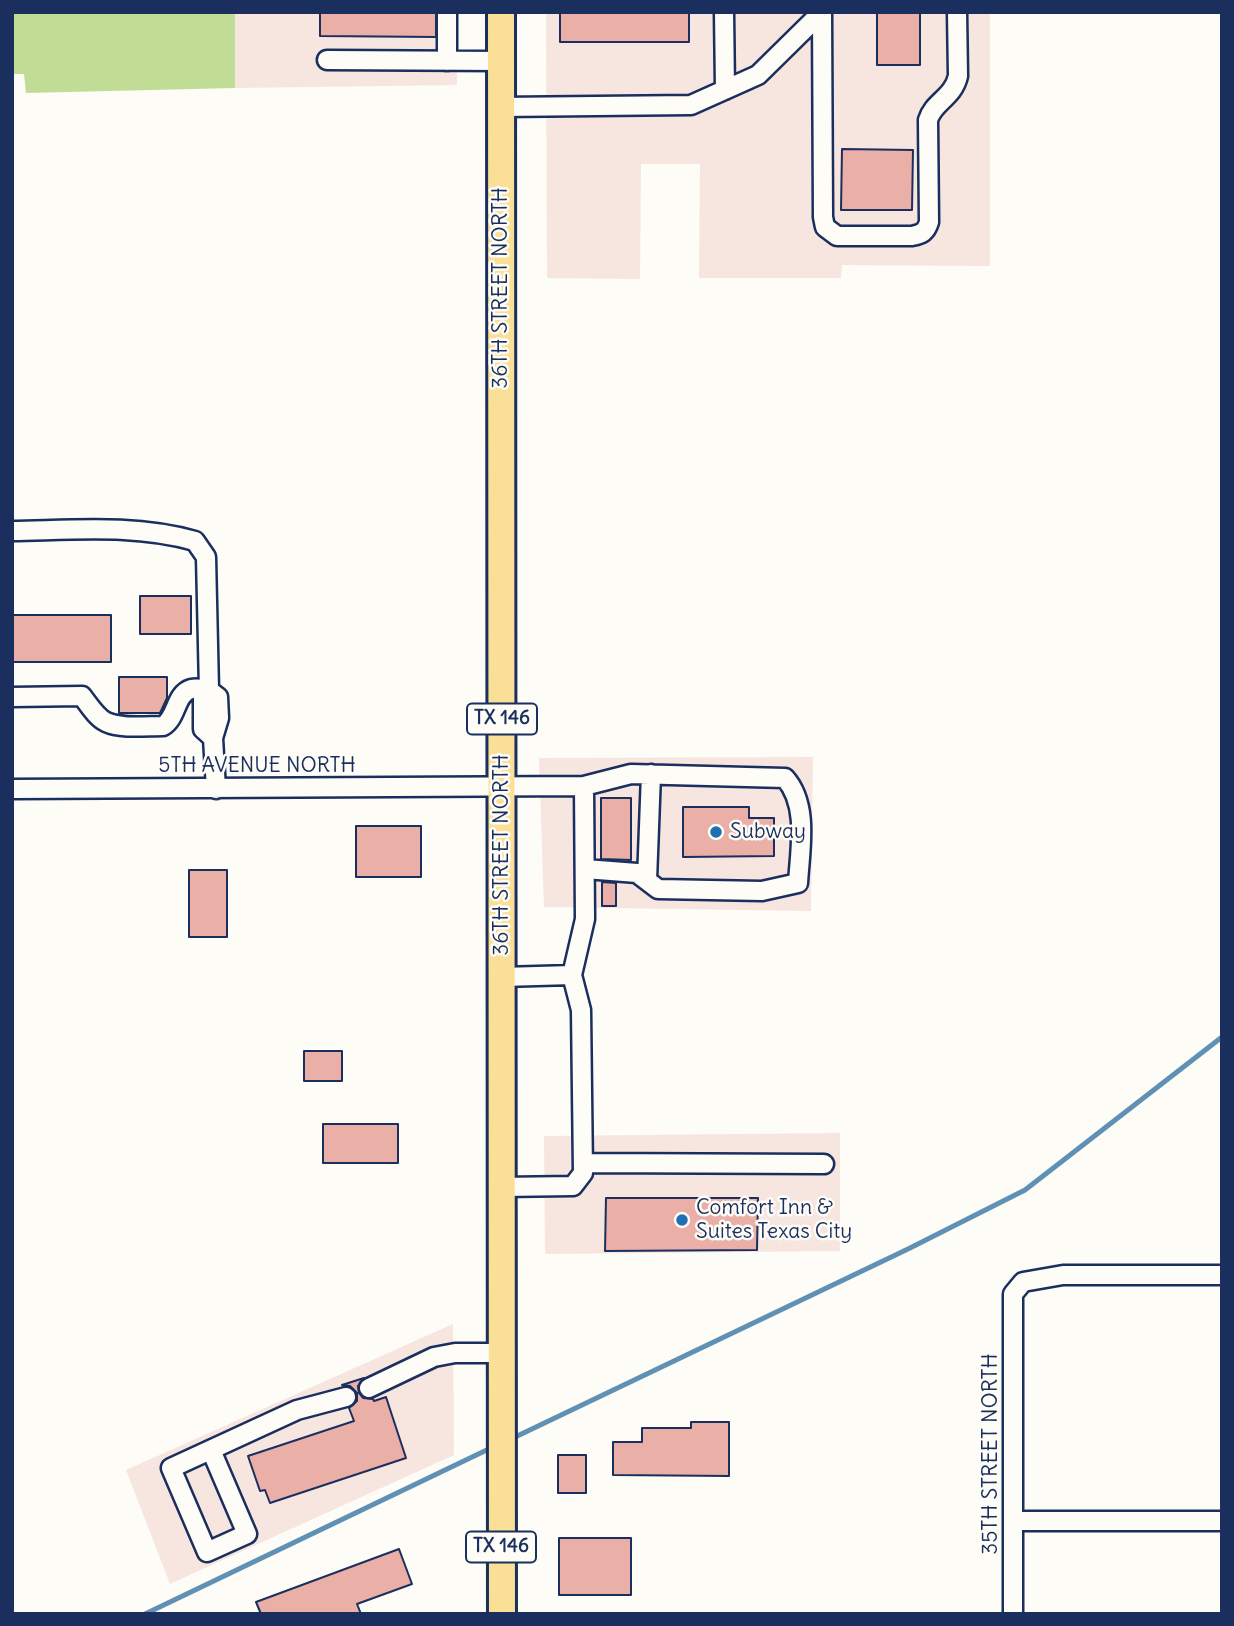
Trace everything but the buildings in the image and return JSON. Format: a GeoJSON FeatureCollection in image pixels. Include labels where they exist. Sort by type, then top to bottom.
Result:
{"type":"FeatureCollection","features":[{"type":"Feature","properties":{"kind":"highway","name":"36TH STREET NORTH"},"geometry":{"type":"LineString","coordinates":[[500,12],[502,1614]]}},
{"type":"Feature","properties":{"kind":"street"},"geometry":{"type":"LineString","coordinates":[[447,12],[447,61]]}},
{"type":"Feature","properties":{"kind":"street"},"geometry":{"type":"LineString","coordinates":[[724,12],[725,90]]}},
{"type":"Feature","properties":{"kind":"street"},"geometry":{"type":"LineString","coordinates":[[501,107],[691,105],[758,75],[822,12]]}},
{"type":"Feature","properties":{"kind":"street"},"geometry":{"type":"LineString","coordinates":[[822,12],[822,217],[825,226],[837,236],[912,236],[922,234],[926,230],[929,222],[928,120],[930,113],[956,86],[957,12]]}},
{"type":"Feature","properties":{"kind":"street"},"geometry":{"type":"LineString","coordinates":[[327,60],[501,61]]}},
{"type":"Feature","properties":{"kind":"street"},"geometry":{"type":"LineString","coordinates":[[12,531],[127,528],[165,533],[195,541],[206,557],[209,690]]}},
{"type":"Feature","properties":{"kind":"street"},"geometry":{"type":"LineString","coordinates":[[12,697],[82,696],[105,722],[117,725],[163,726],[169,722],[182,695],[191,689],[209,690],[218,697],[219,718],[213,738],[216,789]]}},
{"type":"Feature","properties":{"kind":"street","name":"5TH AVENUE NORTH"},"geometry":{"type":"LineString","coordinates":[[12,789],[584,786],[631,774],[785,778],[795,789],[802,825],[798,883],[762,891],[658,889],[647,880]]}},
{"type":"Feature","properties":{"kind":"street"},"geometry":{"type":"LineString","coordinates":[[647,880],[651,774]]}},
{"type":"Feature","properties":{"kind":"street"},"geometry":{"type":"LineString","coordinates":[[501,1187],[573,1186],[583,1173],[581,1010],[572,975],[585,919],[584,786]]}},
{"type":"Feature","properties":{"kind":"street"},"geometry":{"type":"LineString","coordinates":[[585,869],[637,873],[647,880]]}},
{"type":"Feature","properties":{"kind":"street"},"geometry":{"type":"LineString","coordinates":[[502,976],[572,975]]}},
{"type":"Feature","properties":{"kind":"street"},"geometry":{"type":"LineString","coordinates":[[583,1163],[824,1164]]}},
{"type":"Feature","properties":{"kind":"street","name":"35TH STREET NORTH"},"geometry":{"type":"LineString","coordinates":[[1013,1614],[1013,1294],[1023,1282],[1063,1275],[1222,1275]]}},
{"type":"Feature","properties":{"kind":"street"},"geometry":{"type":"LineString","coordinates":[[369,1388],[434,1357],[455,1353],[502,1353]]}},
{"type":"Feature","properties":{"kind":"street"},"geometry":{"type":"LineString","coordinates":[[211,1450],[247,1534],[207,1552],[171,1468],[297,1410],[346,1397]]}},
{"type":"Feature","properties":{"kind":"street"},"geometry":{"type":"LineString","coordinates":[[1013,1521],[1222,1521]]}},
{"type":"Feature","properties":{"kind":"shaded area"},"geometry":{"type":"Polygon","coordinates":[[[235,12],[456,12],[457,85],[235,88],[235,12]]]}},
{"type":"Feature","properties":{"kind":"shaded area"},"geometry":{"type":"Polygon","coordinates":[[[546,12],[990,12],[990,266],[842,265],[841,278],[699,278],[700,164],[641,164],[640,279],[547,278],[546,12]]]}},
{"type":"Feature","properties":{"kind":"shaded area"},"geometry":{"type":"Polygon","coordinates":[[[813,757],[811,911],[544,907],[539,758],[813,757]]]}},
{"type":"Feature","properties":{"kind":"shaded area"},"geometry":{"type":"Polygon","coordinates":[[[840,1133],[840,1251],[545,1254],[544,1136],[840,1133]]]}},
{"type":"Feature","properties":{"kind":"shaded area"},"geometry":{"type":"Polygon","coordinates":[[[453,1324],[454,1455],[170,1584],[126,1470],[453,1324]]]}},
{"type":"Feature","properties":{"kind":"green space"},"geometry":{"type":"Polygon","coordinates":[[[12,12],[235,12],[235,88],[26,93],[24,74],[12,74],[12,12]]]}},
{"type":"Feature","properties":{"kind":"waterway"},"geometry":{"type":"LineString","coordinates":[[511,1439],[1025,1190],[1222,1037]]}},
{"type":"Feature","properties":{"kind":"waterway"},"geometry":{"type":"LineString","coordinates":[[145,1614],[493,1447]]}},
{"type":"Feature","properties":{"kind":"place","name":"Subway"},"geometry":{"type":"Point","coordinates":[716,832]}},
{"type":"Feature","properties":{"kind":"place","name":"Comfort Inn & Suites Texas City"},"geometry":{"type":"Point","coordinates":[682,1220]}}]}
